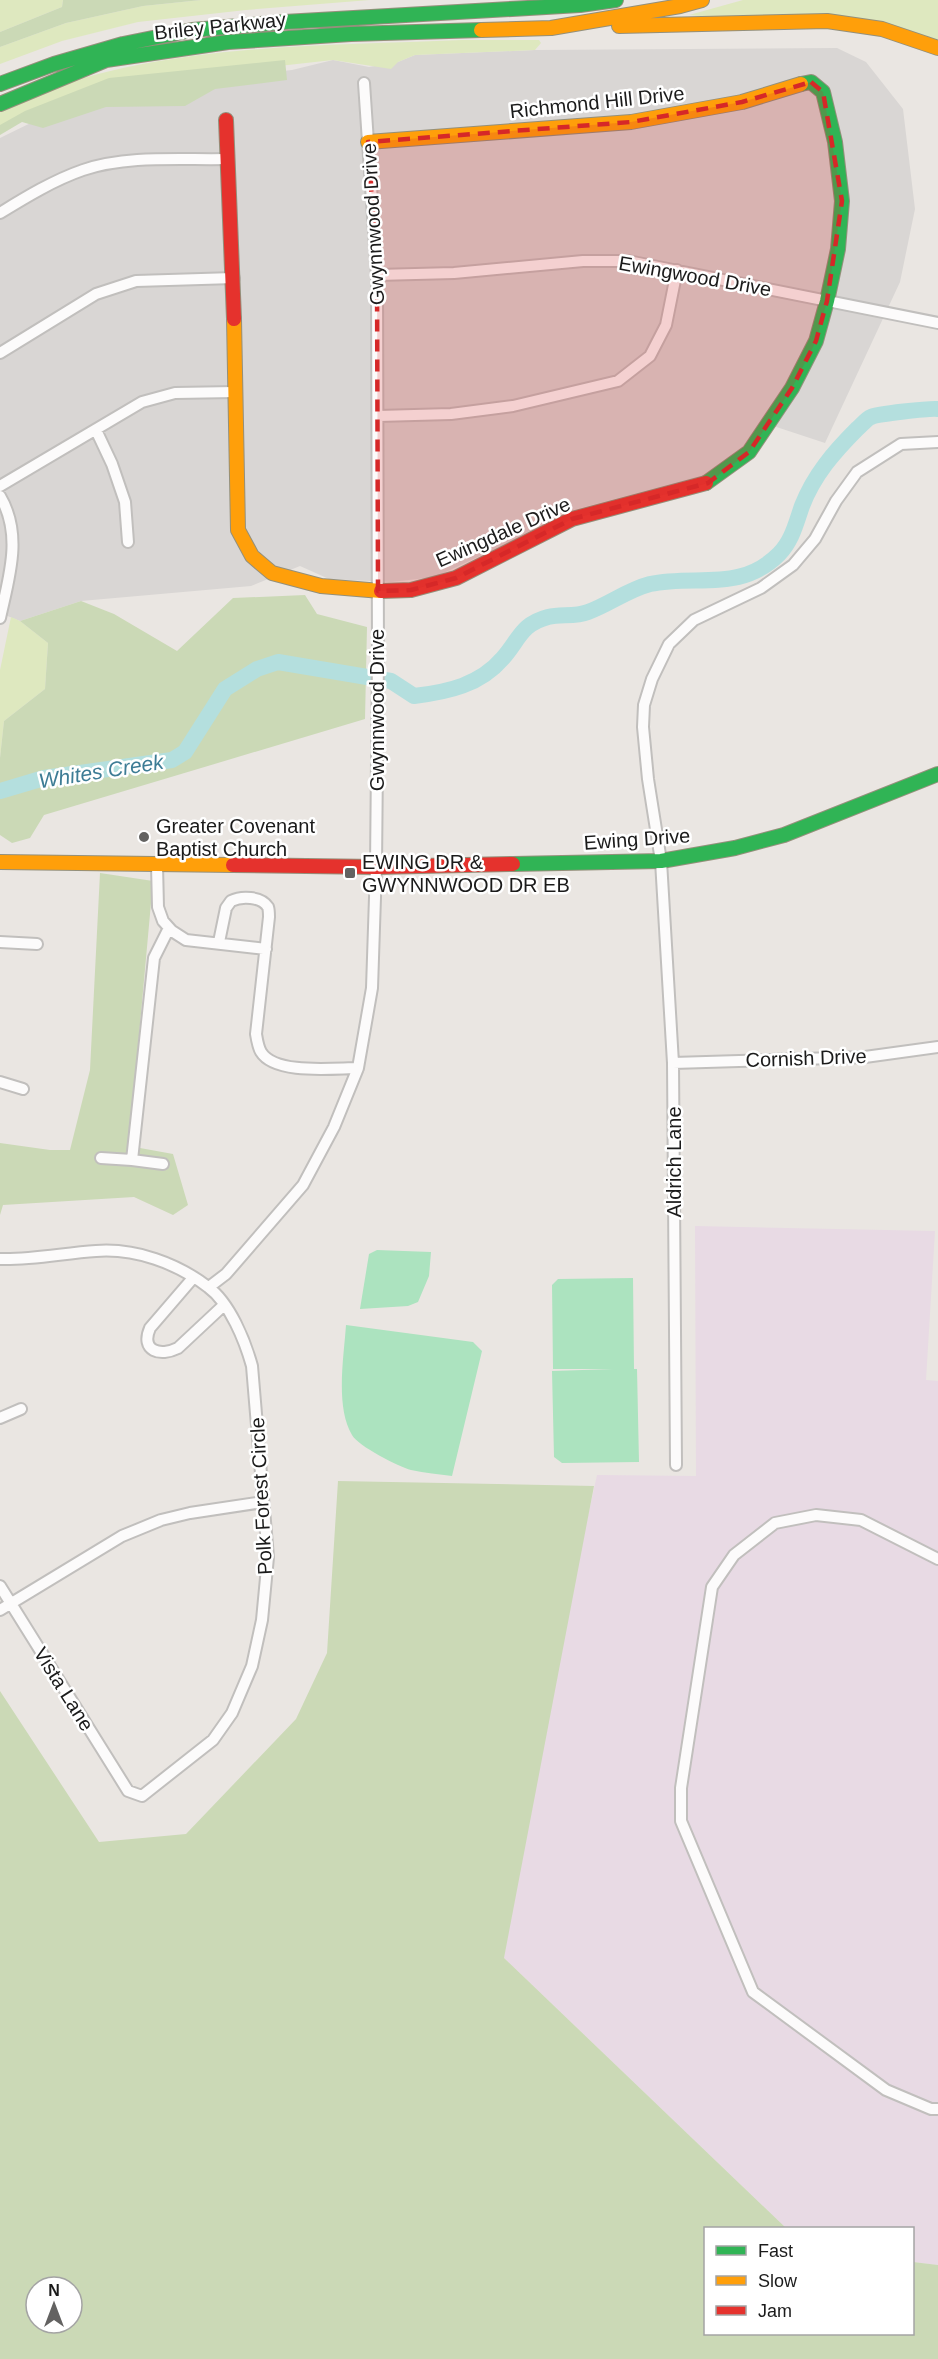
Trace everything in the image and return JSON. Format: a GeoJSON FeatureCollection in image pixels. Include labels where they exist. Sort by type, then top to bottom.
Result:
{"type":"FeatureCollection","features":[{"type":"Feature","properties":{"kind":"main road"},"geometry":{"type":"LineString","coordinates":[[580,5],[601,0]]}},
{"type":"Feature","properties":{"kind":"main road","name":"Briley Parkway"},"geometry":{"type":"LineString","coordinates":[[0,84],[64,61],[192,30],[284,22],[580,5],[616,0]]}},
{"type":"Feature","properties":{"kind":"main road","name":"Briley Parkway"},"geometry":{"type":"LineString","coordinates":[[0,104],[106,60],[228,42],[351,34],[551,28],[680,6],[702,0]]}},
{"type":"Feature","properties":{"kind":"main road"},"geometry":{"type":"LineString","coordinates":[[551,28],[827,21],[882,29],[938,48]]}},
{"type":"Feature","properties":{"kind":"main road","name":"Richmond Hill Drive"},"geometry":{"type":"LineString","coordinates":[[368,142],[631,122],[742,102],[789,86],[811,82],[823,92]]}},
{"type":"Feature","properties":{"kind":"main road","name":"Ewingdale Drive"},"geometry":{"type":"LineString","coordinates":[[226,120],[234,278],[238,530],[252,556],[272,573],[321,586],[378,591],[411,590],[456,578],[572,519],[708,483],[749,452],[792,388],[816,341],[838,249],[842,201],[836,142],[823,92]]}},
{"type":"Feature","properties":{"kind":"main road","name":"Ewing Drive"},"geometry":{"type":"LineString","coordinates":[[0,862],[376,867],[661,861],[735,848],[784,835],[938,774]]}},
{"type":"Feature","properties":{"kind":"street","name":"Gwynnwood Drive"},"geometry":{"type":"LineString","coordinates":[[209,1287],[226,1274],[303,1185],[334,1126],[358,1068],[372,988],[378,695],[377,275],[364,83]]}},
{"type":"Feature","properties":{"kind":"street"},"geometry":{"type":"LineString","coordinates":[[0,213],[33,193],[83,170],[135,161],[227,159]]}},
{"type":"Feature","properties":{"kind":"street","name":"Ewingwood Drive"},"geometry":{"type":"LineString","coordinates":[[377,275],[454,273],[583,261],[628,261],[938,323]]}},
{"type":"Feature","properties":{"kind":"street"},"geometry":{"type":"LineString","coordinates":[[378,416],[451,414],[513,406],[618,381],[650,356],[666,325],[677,270]]}},
{"type":"Feature","properties":{"kind":"street"},"geometry":{"type":"LineString","coordinates":[[0,354],[96,294],[136,281],[234,278]]}},
{"type":"Feature","properties":{"kind":"street"},"geometry":{"type":"LineString","coordinates":[[0,486],[142,402],[175,393],[235,392]]}},
{"type":"Feature","properties":{"kind":"street"},"geometry":{"type":"LineString","coordinates":[[96,430],[112,464],[125,502],[128,542]]}},
{"type":"Feature","properties":{"kind":"street","name":"Aldrich Lane"},"geometry":{"type":"LineString","coordinates":[[676,1465],[674,1063],[661,861],[648,779],[643,727],[644,705],[652,679],[669,644],[694,620],[761,588],[793,565],[815,539],[836,501],[856,472],[901,444],[938,442]]}},
{"type":"Feature","properties":{"kind":"street"},"geometry":{"type":"LineString","coordinates":[[0,495],[5,504],[13,536],[12,566],[0,618]]}},
{"type":"Feature","properties":{"kind":"street"},"geometry":{"type":"LineString","coordinates":[[157,865],[158,907],[163,921],[169,928],[186,940],[266,949]]}},
{"type":"Feature","properties":{"kind":"street"},"geometry":{"type":"LineString","coordinates":[[219,942],[226,908],[231,901],[247,897],[268,907],[266,949],[256,1034],[260,1051],[267,1059],[291,1068],[358,1068]]}},
{"type":"Feature","properties":{"kind":"street"},"geometry":{"type":"LineString","coordinates":[[132,1160],[154,958],[169,928]]}},
{"type":"Feature","properties":{"kind":"street"},"geometry":{"type":"LineString","coordinates":[[0,942],[37,944]]}},
{"type":"Feature","properties":{"kind":"street","name":"Cornish Drive"},"geometry":{"type":"LineString","coordinates":[[674,1063],[865,1057],[938,1047]]}},
{"type":"Feature","properties":{"kind":"street"},"geometry":{"type":"LineString","coordinates":[[0,1082],[23,1089]]}},
{"type":"Feature","properties":{"kind":"street"},"geometry":{"type":"LineString","coordinates":[[101,1158],[163,1164]]}},
{"type":"Feature","properties":{"kind":"street","name":"Polk Forest Circle"},"geometry":{"type":"LineString","coordinates":[[0,1258],[27,1260],[98,1251],[134,1253],[150,1257],[209,1287],[224,1305],[244,1339],[252,1366],[268,1557],[262,1620],[252,1666],[232,1713],[213,1740],[142,1796],[128,1791]]}},
{"type":"Feature","properties":{"kind":"street"},"geometry":{"type":"LineString","coordinates":[[193,1278],[150,1328],[146,1336],[152,1349],[159,1353],[169,1353],[178,1348],[224,1305]]}},
{"type":"Feature","properties":{"kind":"street"},"geometry":{"type":"LineString","coordinates":[[0,1418],[21,1409]]}},
{"type":"Feature","properties":{"kind":"street"},"geometry":{"type":"LineString","coordinates":[[0,1610],[122,1536],[161,1520],[190,1513],[263,1502]]}},
{"type":"Feature","properties":{"kind":"street"},"geometry":{"type":"LineString","coordinates":[[938,1559],[861,1520],[816,1515],[775,1523],[734,1555],[712,1587],[681,1788],[681,1821],[753,1992],[886,2090],[931,2109],[938,2109]]}},
{"type":"Feature","properties":{"kind":"street","name":"Vista Lane"},"geometry":{"type":"LineString","coordinates":[[0,1586],[128,1791]]}},
{"type":"Feature","properties":{"kind":"highlighted area"},"geometry":{"type":"Polygon","coordinates":[[[811,82],[823,92],[842,201],[827,301],[816,341],[792,388],[749,452],[708,483],[572,519],[456,578],[411,590],[378,591],[377,275],[368,142],[631,122],[742,102],[811,82]]]}},
{"type":"Feature","properties":{"kind":"shaded area"},"geometry":{"type":"Polygon","coordinates":[[[837,48],[866,62],[903,109],[915,209],[900,282],[825,443],[761,422],[741,449],[705,475],[562,513],[510,542],[435,577],[391,582],[329,579],[300,566],[251,586],[81,601],[20,621],[0,613],[0,138],[98,90],[292,70],[333,60],[369,67],[398,62],[415,55],[535,50],[837,48]]]}},
{"type":"Feature","properties":{"kind":"shaded area"},"geometry":{"type":"Polygon","coordinates":[[[695,1226],[935,1231],[926,1380],[938,1381],[938,2265],[914,2262],[914,2227],[785,2227],[504,1958],[536,1751],[597,1475],[696,1476],[695,1226]]]}},
{"type":"Feature","properties":{"kind":"green space"},"geometry":{"type":"Polygon","coordinates":[[[0,0],[63,0],[62,7],[0,32],[0,0]]]}},
{"type":"Feature","properties":{"kind":"green space"},"geometry":{"type":"Polygon","coordinates":[[[63,0],[201,0],[143,6],[66,23],[0,47],[0,32],[62,7],[63,0]]]}},
{"type":"Feature","properties":{"kind":"green space"},"geometry":{"type":"Polygon","coordinates":[[[201,0],[370,0],[138,22],[62,41],[0,64],[0,47],[66,23],[143,6],[201,0]]]}},
{"type":"Feature","properties":{"kind":"green space"},"geometry":{"type":"Polygon","coordinates":[[[743,0],[938,0],[938,40],[689,15],[743,0]]]}},
{"type":"Feature","properties":{"kind":"green space"},"geometry":{"type":"Polygon","coordinates":[[[462,40],[539,40],[541,43],[535,50],[415,55],[398,62],[391,69],[333,60],[101,86],[0,128],[0,109],[55,87],[111,71],[227,52],[286,47],[462,40]]]}},
{"type":"Feature","properties":{"kind":"green space"},"geometry":{"type":"Polygon","coordinates":[[[285,60],[287,80],[215,89],[185,106],[106,107],[43,128],[22,122],[0,135],[0,125],[25,111],[109,78],[285,60]]]}},
{"type":"Feature","properties":{"kind":"green space"},"geometry":{"type":"Polygon","coordinates":[[[305,595],[317,614],[367,627],[365,719],[44,815],[30,838],[12,843],[0,835],[0,758],[4,721],[45,689],[48,643],[20,621],[81,601],[114,614],[177,651],[233,598],[305,595]]]}},
{"type":"Feature","properties":{"kind":"green space"},"geometry":{"type":"Polygon","coordinates":[[[11,617],[20,621],[48,643],[45,689],[4,721],[0,758],[0,670],[11,617]]]}},
{"type":"Feature","properties":{"kind":"green space"},"geometry":{"type":"Polygon","coordinates":[[[100,873],[153,881],[129,1146],[173,1154],[188,1205],[173,1215],[134,1197],[3,1205],[0,1215],[0,1143],[50,1150],[70,1150],[90,1070],[100,873]]]}},
{"type":"Feature","properties":{"kind":"green space"},"geometry":{"type":"Polygon","coordinates":[[[377,1250],[431,1252],[429,1276],[418,1302],[408,1306],[360,1309],[369,1254],[377,1250]]]}},
{"type":"Feature","properties":{"kind":"green space"},"geometry":{"type":"Polygon","coordinates":[[[633,1278],[634,1369],[637,1369],[639,1462],[562,1463],[554,1457],[552,1371],[613,1369],[553,1369],[552,1285],[558,1279],[633,1278]]]}},
{"type":"Feature","properties":{"kind":"green space"},"geometry":{"type":"Polygon","coordinates":[[[346,1325],[473,1342],[482,1351],[452,1476],[405,1468],[370,1450],[352,1435],[347,1424],[342,1396],[346,1325]]]}},
{"type":"Feature","properties":{"kind":"green space"},"geometry":{"type":"Polygon","coordinates":[[[338,1481],[594,1486],[504,1958],[785,2227],[704,2227],[704,2335],[914,2335],[914,2262],[938,2265],[938,2359],[0,2359],[0,1691],[99,1842],[186,1834],[296,1719],[327,1653],[338,1481]]]}},
{"type":"Feature","properties":{"kind":"waterway","name":"Whites Creek"},"geometry":{"type":"LineString","coordinates":[[935,408],[938,404]]}},
{"type":"Feature","properties":{"kind":"waterway","name":"Whites Creek"},"geometry":{"type":"LineString","coordinates":[[0,791],[44,778],[172,760],[185,752],[225,689],[257,669],[278,662],[391,681],[414,696],[439,692],[463,686],[484,675],[503,658],[521,633],[539,620],[588,612],[650,584],[667,581],[717,580],[749,574],[764,566],[783,549],[793,532],[807,495],[825,464],[865,421],[883,414],[938,409]]}},
{"type":"Feature","properties":{"kind":"traffic: fast"},"geometry":{"type":"LineString","coordinates":[[0,84],[54,64],[123,44],[192,30],[284,22],[580,5],[616,0]]}},
{"type":"Feature","properties":{"kind":"traffic: fast"},"geometry":{"type":"LineString","coordinates":[[0,104],[106,60],[228,42],[351,34],[481,30]]}},
{"type":"Feature","properties":{"kind":"traffic: fast"},"geometry":{"type":"LineString","coordinates":[[706,483],[749,452],[792,388],[816,341],[827,301],[838,249],[842,201],[835,142],[823,92],[811,82],[801,84]]}},
{"type":"Feature","properties":{"kind":"traffic: fast"},"geometry":{"type":"LineString","coordinates":[[513,864],[661,861],[735,848],[784,835],[938,774]]}},
{"type":"Feature","properties":{"kind":"traffic: slow"},"geometry":{"type":"LineString","coordinates":[[481,30],[551,28],[680,6],[702,0]]}},
{"type":"Feature","properties":{"kind":"traffic: slow"},"geometry":{"type":"LineString","coordinates":[[619,26],[827,21],[882,29],[938,48]]}},
{"type":"Feature","properties":{"kind":"traffic: slow"},"geometry":{"type":"LineString","coordinates":[[368,142],[631,122],[742,102],[801,84]]}},
{"type":"Feature","properties":{"kind":"traffic: slow"},"geometry":{"type":"LineString","coordinates":[[234,319],[238,530],[252,556],[272,573],[321,586],[381,591]]}},
{"type":"Feature","properties":{"kind":"traffic: slow"},"geometry":{"type":"LineString","coordinates":[[0,862],[233,865]]}},
{"type":"Feature","properties":{"kind":"traffic: jam"},"geometry":{"type":"LineString","coordinates":[[226,120],[234,319]]}},
{"type":"Feature","properties":{"kind":"traffic: jam"},"geometry":{"type":"LineString","coordinates":[[381,591],[411,590],[456,578],[572,519],[706,483]]}},
{"type":"Feature","properties":{"kind":"traffic: jam"},"geometry":{"type":"LineString","coordinates":[[233,865],[376,867],[513,864]]}},
{"type":"Feature","properties":{"kind":"place","name":"Greater Covenant Baptist Church"},"geometry":{"type":"Point","coordinates":[144,837]}},
{"type":"Feature","properties":{"kind":"place","name":"EWING DR & GWYNNWOOD DR EB"},"geometry":{"type":"Point","coordinates":[350,873]}}]}
